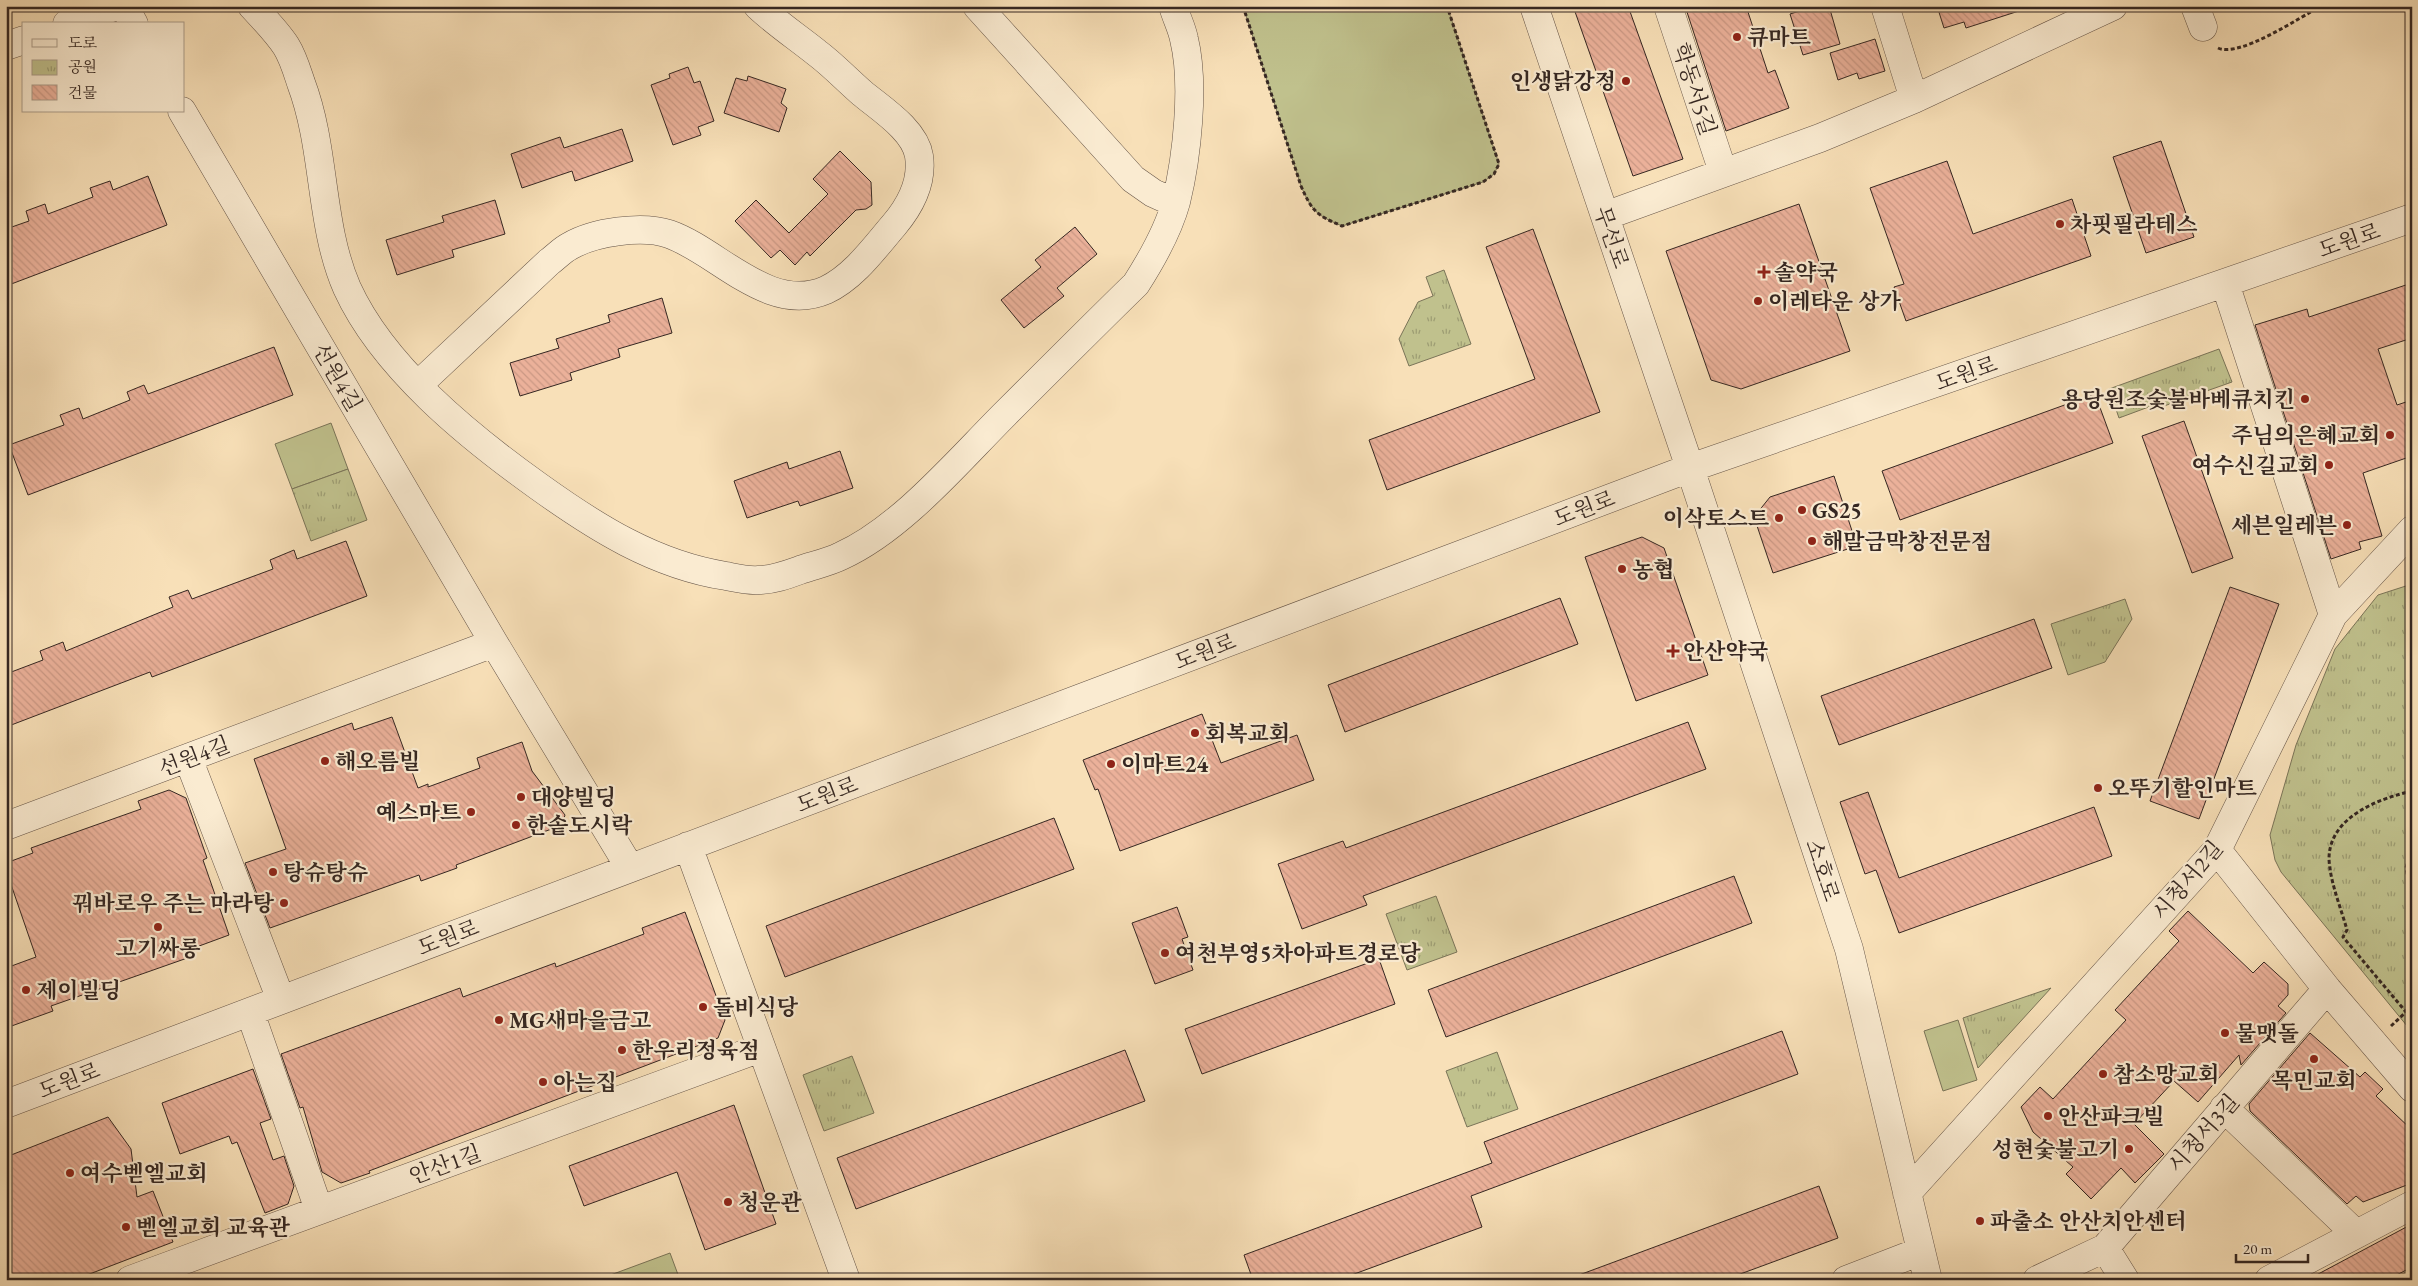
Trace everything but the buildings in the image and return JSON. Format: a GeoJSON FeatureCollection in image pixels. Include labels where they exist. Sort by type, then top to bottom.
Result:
{"type":"FeatureCollection","features":[{"type":"Feature","properties":{"kind":"street"},"geometry":{"type":"LineString","coordinates":[[73,22],[116,6]]}},
{"type":"Feature","properties":{"kind":"street"},"geometry":{"type":"LineString","coordinates":[[124,6],[133,22]]}},
{"type":"Feature","properties":{"kind":"street"},"geometry":{"type":"LineString","coordinates":[[252,6],[288,48],[307,98],[327,202],[332,248],[347,288],[371,331],[418,385],[472,435],[509,465],[566,506],[644,552],[674,565],[698,572],[758,581],[778,577],[841,556],[892,523],[934,485],[1136,284],[1154,256],[1175,203],[1184,156],[1190,74],[1184,38],[1173,6]]}},
{"type":"Feature","properties":{"kind":"street"},"geometry":{"type":"LineString","coordinates":[[418,385],[549,262],[569,246],[589,237],[647,230],[668,234],[701,250],[742,277],[782,294],[806,295],[827,290],[865,259],[904,213],[912,200],[917,186],[919,155],[907,134],[890,115],[819,54],[758,6]]}},
{"type":"Feature","properties":{"kind":"street"},"geometry":{"type":"LineString","coordinates":[[977,6],[1133,179],[1175,203]]}},
{"type":"Feature","properties":{"kind":"street","name":"무선로"},"geometry":{"type":"LineString","coordinates":[[1534,6],[1690,468]]}},
{"type":"Feature","properties":{"kind":"street","name":"학동서5길"},"geometry":{"type":"LineString","coordinates":[[1668,6],[1723,172]]}},
{"type":"Feature","properties":{"kind":"street"},"geometry":{"type":"LineString","coordinates":[[1885,6],[1914,99]]}},
{"type":"Feature","properties":{"kind":"street"},"geometry":{"type":"LineString","coordinates":[[1605,216],[1820,138],[1914,99],[2113,6]]}},
{"type":"Feature","properties":{"kind":"street"},"geometry":{"type":"LineString","coordinates":[[6,46],[22,41]]}},
{"type":"Feature","properties":{"kind":"street","name":"선원4길"},"geometry":{"type":"LineString","coordinates":[[183,112],[494,643],[630,868]]}},
{"type":"Feature","properties":{"kind":"street","name":"도원로"},"geometry":{"type":"LineString","coordinates":[[6,1104],[1690,468],[2412,218]]}},
{"type":"Feature","properties":{"kind":"street"},"geometry":{"type":"LineString","coordinates":[[2225,283],[2333,615]]}},
{"type":"Feature","properties":{"kind":"street","name":"소호로"},"geometry":{"type":"LineString","coordinates":[[1690,468],[1850,949],[1928,1280]]}},
{"type":"Feature","properties":{"kind":"street","name":"시청서2길"},"geometry":{"type":"LineString","coordinates":[[1907,1193],[2217,850],[2333,615],[2412,530]]}},
{"type":"Feature","properties":{"kind":"street","name":"선원4길"},"geometry":{"type":"LineString","coordinates":[[6,826],[494,643]]}},
{"type":"Feature","properties":{"kind":"street"},"geometry":{"type":"LineString","coordinates":[[188,758],[281,1000]]}},
{"type":"Feature","properties":{"kind":"street"},"geometry":{"type":"LineString","coordinates":[[688,846],[846,1280]]}},
{"type":"Feature","properties":{"kind":"street"},"geometry":{"type":"LineString","coordinates":[[2217,850],[2327,989],[2412,1088]]}},
{"type":"Feature","properties":{"kind":"street","name":"시청서3길"},"geometry":{"type":"LineString","coordinates":[[2105,1248],[2327,989]]}},
{"type":"Feature","properties":{"kind":"street"},"geometry":{"type":"LineString","coordinates":[[250,1012],[319,1210]]}},
{"type":"Feature","properties":{"kind":"street","name":"안산1길"},"geometry":{"type":"LineString","coordinates":[[130,1280],[761,1048]]}},
{"type":"Feature","properties":{"kind":"street"},"geometry":{"type":"LineString","coordinates":[[2224,1108],[2356,1234]]}},
{"type":"Feature","properties":{"kind":"street"},"geometry":{"type":"LineString","coordinates":[[2269,1280],[2412,1205]]}},
{"type":"Feature","properties":{"kind":"street"},"geometry":{"type":"LineString","coordinates":[[2038,1280],[2105,1248],[2125,1280]]}},
{"type":"Feature","properties":{"kind":"street"},"geometry":{"type":"LineString","coordinates":[[1846,1280],[1921,1252]]}},
{"type":"Feature","properties":{"kind":"path"},"geometry":{"type":"LineString","coordinates":[[1243,6],[1301,186],[1311,209],[1321,217],[1342,226],[1483,182],[1494,174],[1499,164],[1447,6]]}},
{"type":"Feature","properties":{"kind":"path"},"geometry":{"type":"LineString","coordinates":[[2199,17],[2216,47],[2231,51],[2251,44],[2321,6]]}},
{"type":"Feature","properties":{"kind":"path"},"geometry":{"type":"LineString","coordinates":[[2400,1018],[2406,1012],[2343,937],[2347,930],[2329,858],[2333,839],[2337,831],[2357,813],[2380,800],[2412,791]]}},
{"type":"Feature","properties":{"kind":"path"},"geometry":{"type":"LineString","coordinates":[[2412,845],[2406,868],[2412,901]]}},
{"type":"Feature","properties":{"kind":"green space"},"geometry":{"type":"Polygon","coordinates":[[[1243,6],[1447,6],[1499,164],[1494,174],[1483,182],[1342,226],[1326,219],[1312,207],[1301,186],[1243,6]]]}},
{"type":"Feature","properties":{"kind":"green space"},"geometry":{"type":"Polygon","coordinates":[[[1444,270],[1471,344],[1409,366],[1399,339],[1418,302],[1433,296],[1426,277],[1444,270]]]}},
{"type":"Feature","properties":{"kind":"green space"},"geometry":{"type":"Polygon","coordinates":[[[2219,349],[2232,382],[2164,406],[2162,402],[2119,418],[2109,389],[2219,349]]]}},
{"type":"Feature","properties":{"kind":"green space"},"geometry":{"type":"Polygon","coordinates":[[[331,423],[348,469],[292,489],[275,444],[331,423]]]}},
{"type":"Feature","properties":{"kind":"green space"},"geometry":{"type":"Polygon","coordinates":[[[348,469],[367,520],[311,541],[292,489],[348,469]]]}},
{"type":"Feature","properties":{"kind":"green space"},"geometry":{"type":"Polygon","coordinates":[[[2412,584],[2412,1032],[2281,872],[2275,860],[2270,835],[2296,745],[2335,649],[2378,595],[2412,584]]]}},
{"type":"Feature","properties":{"kind":"green space"},"geometry":{"type":"Polygon","coordinates":[[[2125,599],[2132,619],[2105,662],[2068,675],[2051,624],[2125,599]]]}},
{"type":"Feature","properties":{"kind":"green space"},"geometry":{"type":"Polygon","coordinates":[[[1436,896],[1457,952],[1407,970],[1386,914],[1436,896]]]}},
{"type":"Feature","properties":{"kind":"green space"},"geometry":{"type":"Polygon","coordinates":[[[2051,988],[1978,1068],[1963,1018],[2051,988]]]}},
{"type":"Feature","properties":{"kind":"green space"},"geometry":{"type":"Polygon","coordinates":[[[1958,1020],[1977,1080],[1943,1091],[1924,1031],[1958,1020]]]}},
{"type":"Feature","properties":{"kind":"green space"},"geometry":{"type":"Polygon","coordinates":[[[1497,1052],[1518,1109],[1467,1127],[1446,1071],[1497,1052]]]}},
{"type":"Feature","properties":{"kind":"green space"},"geometry":{"type":"Polygon","coordinates":[[[852,1056],[874,1113],[824,1131],[803,1075],[852,1056]]]}},
{"type":"Feature","properties":{"kind":"green space"},"geometry":{"type":"Polygon","coordinates":[[[670,1253],[680,1280],[597,1280],[670,1253]]]}},
{"type":"Feature","properties":{"kind":"place","name":"큐마트"},"geometry":{"type":"Point","coordinates":[1737,37]}},
{"type":"Feature","properties":{"kind":"place","name":"인생닭강정"},"geometry":{"type":"Point","coordinates":[1626,81]}},
{"type":"Feature","properties":{"kind":"place","name":"차핏필라테스"},"geometry":{"type":"Point","coordinates":[2060,224]}},
{"type":"Feature","properties":{"kind":"place","name":"솔약국"},"geometry":{"type":"Point","coordinates":[1764,272]}},
{"type":"Feature","properties":{"kind":"place","name":"이레타운 상가"},"geometry":{"type":"Point","coordinates":[1758,301]}},
{"type":"Feature","properties":{"kind":"place","name":"용당원조숯불바베큐치킨"},"geometry":{"type":"Point","coordinates":[2305,399]}},
{"type":"Feature","properties":{"kind":"place","name":"주님의은혜교회"},"geometry":{"type":"Point","coordinates":[2390,435]}},
{"type":"Feature","properties":{"kind":"place","name":"여수신길교회"},"geometry":{"type":"Point","coordinates":[2329,465]}},
{"type":"Feature","properties":{"kind":"place","name":"GS25"},"geometry":{"type":"Point","coordinates":[1802,510]}},
{"type":"Feature","properties":{"kind":"place","name":"이삭토스트"},"geometry":{"type":"Point","coordinates":[1779,518]}},
{"type":"Feature","properties":{"kind":"place","name":"세븐일레븐"},"geometry":{"type":"Point","coordinates":[2347,525]}},
{"type":"Feature","properties":{"kind":"place","name":"해말금막창전문점"},"geometry":{"type":"Point","coordinates":[1812,541]}},
{"type":"Feature","properties":{"kind":"place","name":"농협"},"geometry":{"type":"Point","coordinates":[1622,569]}},
{"type":"Feature","properties":{"kind":"place","name":"안산약국"},"geometry":{"type":"Point","coordinates":[1673,651]}},
{"type":"Feature","properties":{"kind":"place","name":"회복교회"},"geometry":{"type":"Point","coordinates":[1195,733]}},
{"type":"Feature","properties":{"kind":"place","name":"해오름빌"},"geometry":{"type":"Point","coordinates":[325,761]}},
{"type":"Feature","properties":{"kind":"place","name":"이마트24"},"geometry":{"type":"Point","coordinates":[1111,764]}},
{"type":"Feature","properties":{"kind":"place","name":"오뚜기할인마트"},"geometry":{"type":"Point","coordinates":[2098,788]}},
{"type":"Feature","properties":{"kind":"place","name":"대양빌딩"},"geometry":{"type":"Point","coordinates":[521,797]}},
{"type":"Feature","properties":{"kind":"place","name":"예스마트"},"geometry":{"type":"Point","coordinates":[471,812]}},
{"type":"Feature","properties":{"kind":"place","name":"한솥도시락"},"geometry":{"type":"Point","coordinates":[516,825]}},
{"type":"Feature","properties":{"kind":"place","name":"탕슈탕슈"},"geometry":{"type":"Point","coordinates":[273,872]}},
{"type":"Feature","properties":{"kind":"place","name":"꿔바로우 주는 마라탕"},"geometry":{"type":"Point","coordinates":[284,903]}},
{"type":"Feature","properties":{"kind":"place","name":"고기싸롱"},"geometry":{"type":"Point","coordinates":[158,927]}},
{"type":"Feature","properties":{"kind":"place","name":"여천부영5차아파트경로당"},"geometry":{"type":"Point","coordinates":[1165,953]}},
{"type":"Feature","properties":{"kind":"place","name":"제이빌딩"},"geometry":{"type":"Point","coordinates":[26,990]}},
{"type":"Feature","properties":{"kind":"place","name":"돌비식당"},"geometry":{"type":"Point","coordinates":[703,1007]}},
{"type":"Feature","properties":{"kind":"place","name":"MG새마을금고"},"geometry":{"type":"Point","coordinates":[499,1020]}},
{"type":"Feature","properties":{"kind":"place","name":"물맷돌"},"geometry":{"type":"Point","coordinates":[2225,1033]}},
{"type":"Feature","properties":{"kind":"place","name":"한우리정육점"},"geometry":{"type":"Point","coordinates":[622,1050]}},
{"type":"Feature","properties":{"kind":"place","name":"목민교회"},"geometry":{"type":"Point","coordinates":[2314,1059]}},
{"type":"Feature","properties":{"kind":"place","name":"참소망교회"},"geometry":{"type":"Point","coordinates":[2103,1074]}},
{"type":"Feature","properties":{"kind":"place","name":"아는집"},"geometry":{"type":"Point","coordinates":[543,1082]}},
{"type":"Feature","properties":{"kind":"place","name":"안산파크빌"},"geometry":{"type":"Point","coordinates":[2048,1116]}},
{"type":"Feature","properties":{"kind":"place","name":"성현숯불고기"},"geometry":{"type":"Point","coordinates":[2129,1149]}},
{"type":"Feature","properties":{"kind":"place","name":"여수벧엘교회"},"geometry":{"type":"Point","coordinates":[70,1173]}},
{"type":"Feature","properties":{"kind":"place","name":"청운관"},"geometry":{"type":"Point","coordinates":[728,1202]}},
{"type":"Feature","properties":{"kind":"place","name":"파출소 안산치안센터"},"geometry":{"type":"Point","coordinates":[1980,1221]}},
{"type":"Feature","properties":{"kind":"place","name":"벧엘교회 교육관"},"geometry":{"type":"Point","coordinates":[126,1227]}}]}
